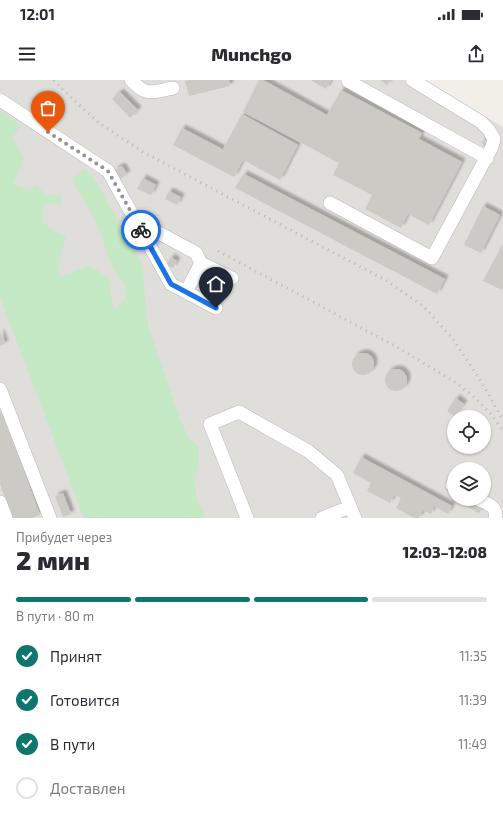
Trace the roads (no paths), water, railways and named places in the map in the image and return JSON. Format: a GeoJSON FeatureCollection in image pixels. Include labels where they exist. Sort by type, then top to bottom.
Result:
{"type":"FeatureCollection","features":[{"type":"Feature","properties":{"kind":"lane"},"geometry":{"type":"LineString","coordinates":[[131,80],[139,88],[148,92],[173,88]]}},
{"type":"Feature","properties":{"kind":"lane"},"geometry":{"type":"LineString","coordinates":[[330,203],[432,258],[492,147],[499,142],[481,122],[412,80]]}},
{"type":"Feature","properties":{"kind":"lane"},"geometry":{"type":"LineString","coordinates":[[348,82],[487,158]]}},
{"type":"Feature","properties":{"kind":"lane"},"geometry":{"type":"LineString","coordinates":[[0,100],[108,171],[171,284],[216,308]]}},
{"type":"Feature","properties":{"kind":"lane"},"geometry":{"type":"LineString","coordinates":[[135,220],[196,253],[201,263],[232,278]]}},
{"type":"Feature","properties":{"kind":"lane"},"geometry":{"type":"LineString","coordinates":[[186,292],[201,263]]}},
{"type":"Feature","properties":{"kind":"lane"},"geometry":{"type":"LineString","coordinates":[[1,396],[50,518]]}},
{"type":"Feature","properties":{"kind":"lane"},"geometry":{"type":"LineString","coordinates":[[248,518],[210,424],[239,412],[308,451],[337,475],[352,513],[322,518]]}},
{"type":"Feature","properties":{"kind":"lane"},"geometry":{"type":"LineString","coordinates":[[0,502],[6,518]]}},
{"type":"Feature","properties":{"kind":"lane"},"geometry":{"type":"LineString","coordinates":[[490,506],[494,508],[496,512],[494,518]]}},
{"type":"Feature","properties":{"kind":"railway"},"geometry":{"type":"LineString","coordinates":[[54,80],[99,123],[143,152],[389,282],[424,307],[453,339],[482,383],[503,420]]}},
{"type":"Feature","properties":{"kind":"railway"},"geometry":{"type":"LineString","coordinates":[[218,251],[397,347],[455,382],[473,396],[490,413],[503,431]]}}]}
